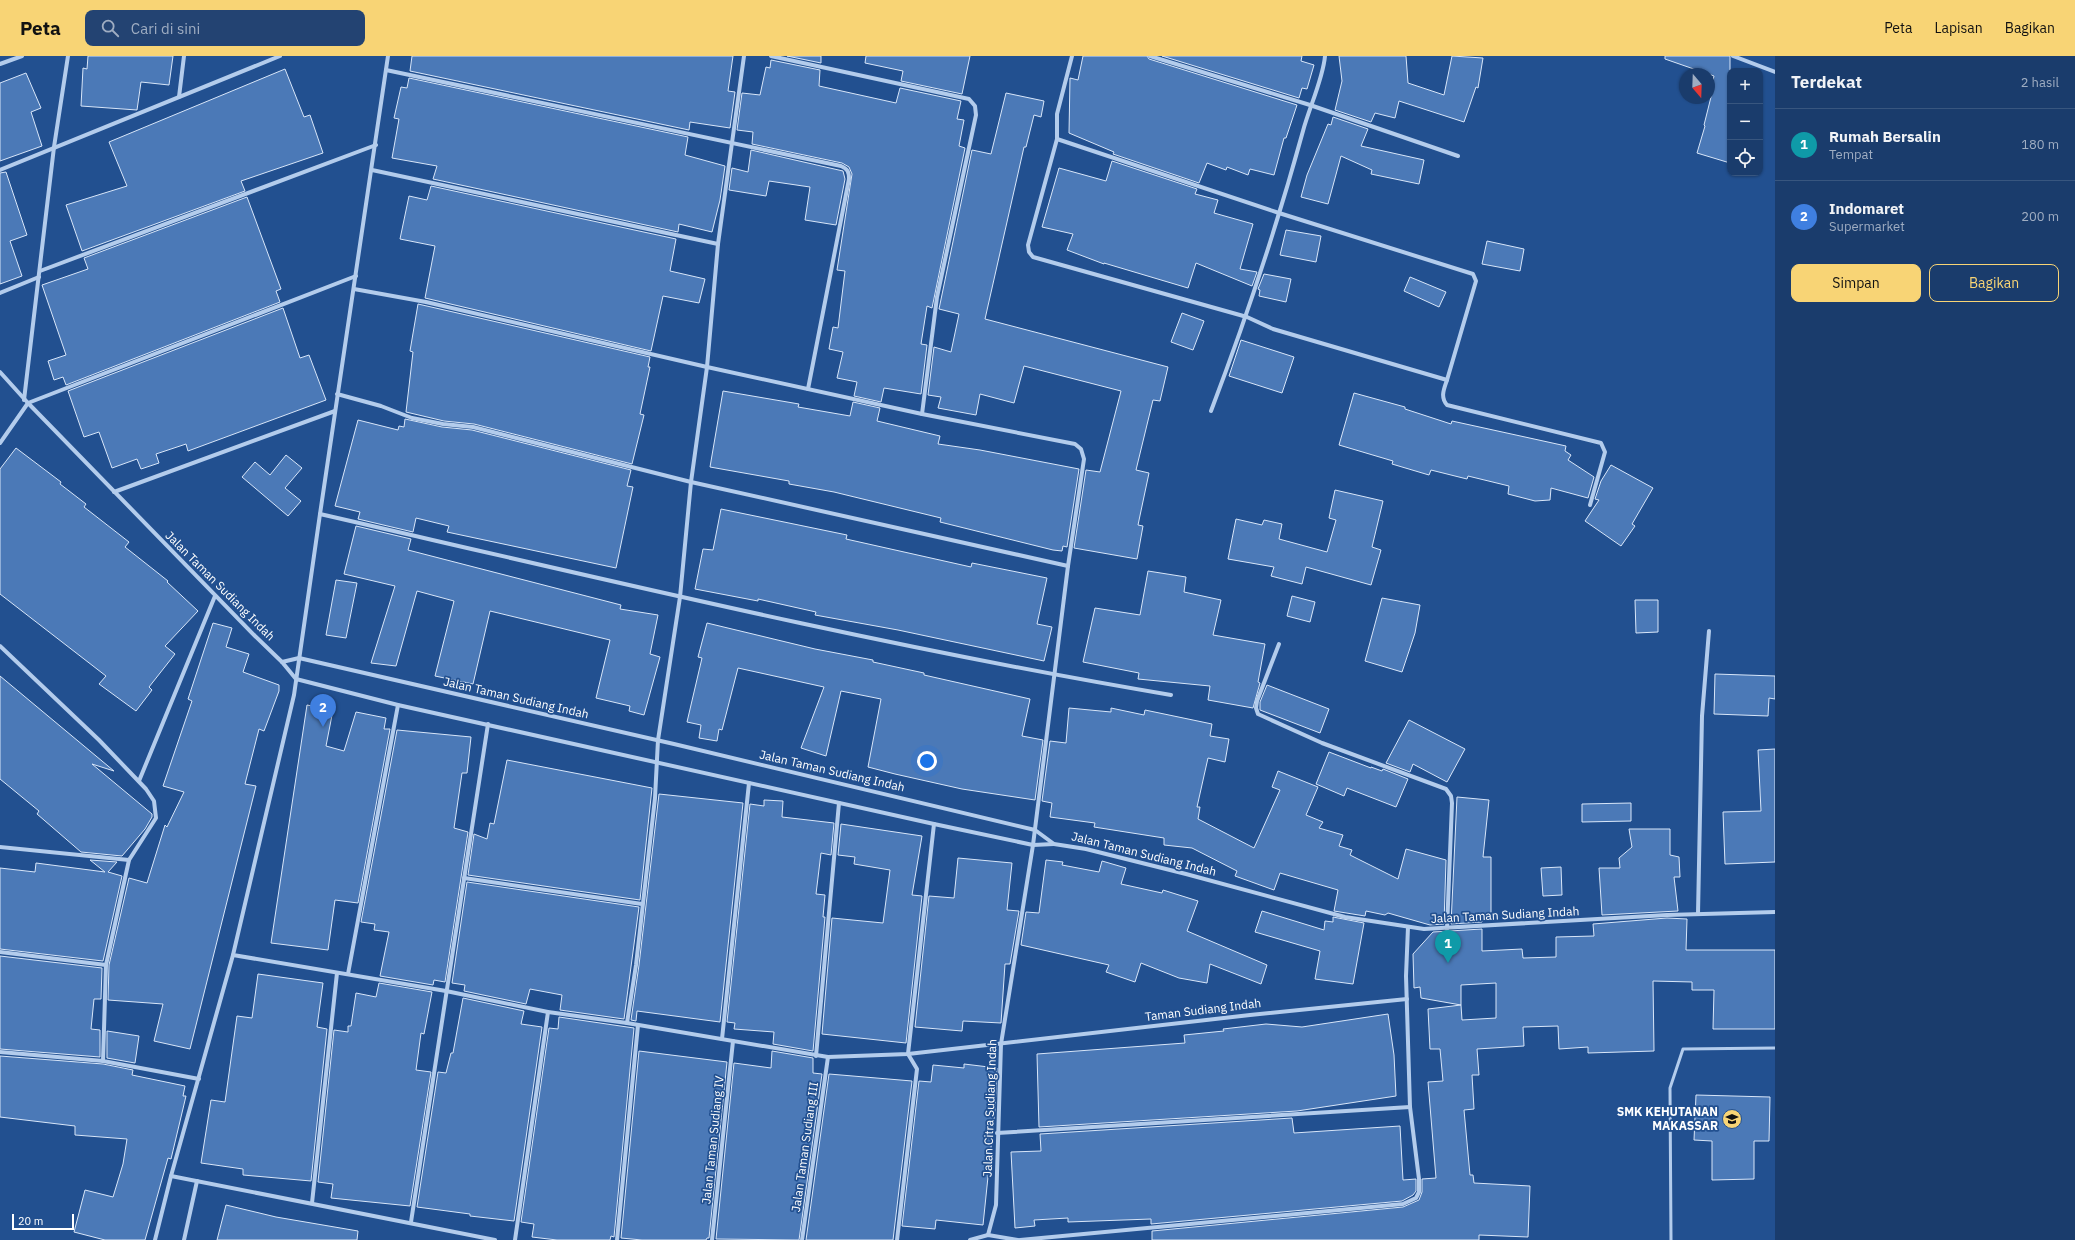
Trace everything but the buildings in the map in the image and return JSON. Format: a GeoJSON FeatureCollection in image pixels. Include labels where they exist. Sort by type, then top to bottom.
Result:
{"type":"FeatureCollection","features":[{"type":"Feature","properties":{"kind":"street"},"geometry":{"type":"LineString","coordinates":[[0,64],[22,56]]}},
{"type":"Feature","properties":{"kind":"street"},"geometry":{"type":"LineString","coordinates":[[24,400],[54,147],[68,56]]}},
{"type":"Feature","properties":{"kind":"street"},"geometry":{"type":"LineString","coordinates":[[179,97],[184,56]]}},
{"type":"Feature","properties":{"kind":"street"},"geometry":{"type":"LineString","coordinates":[[0,170],[280,56]]}},
{"type":"Feature","properties":{"kind":"street"},"geometry":{"type":"LineString","coordinates":[[155,1240],[171,1176],[233,955],[296,679],[388,56]]}},
{"type":"Feature","properties":{"kind":"street"},"geometry":{"type":"LineString","coordinates":[[626,1023],[655,798],[658,740],[680,597],[691,482],[707,367],[718,244],[744,56]]}},
{"type":"Feature","properties":{"kind":"street"},"geometry":{"type":"LineString","coordinates":[[354,289],[426,302],[808,390],[922,414],[937,297],[976,115],[975,106],[969,100],[771,56]]}},
{"type":"Feature","properties":{"kind":"street"},"geometry":{"type":"LineString","coordinates":[[1072,56],[1056,114],[1057,139],[1028,245],[1029,252],[1033,257],[1247,317],[1273,329],[1447,380]]}},
{"type":"Feature","properties":{"kind":"street"},"geometry":{"type":"LineString","coordinates":[[1150,56],[1310,105],[1458,156]]}},
{"type":"Feature","properties":{"kind":"street"},"geometry":{"type":"LineString","coordinates":[[1211,411],[1247,317],[1310,105],[1324,64],[1325,56]]}},
{"type":"Feature","properties":{"kind":"street"},"geometry":{"type":"LineString","coordinates":[[1733,56],[1775,72]]}},
{"type":"Feature","properties":{"kind":"street"},"geometry":{"type":"LineString","coordinates":[[386,70],[842,166],[849,172],[849,179],[808,390]]}},
{"type":"Feature","properties":{"kind":"street"},"geometry":{"type":"LineString","coordinates":[[1057,139],[1473,274],[1476,281],[1443,396],[1447,405],[1601,443],[1605,452],[1590,505]]}},
{"type":"Feature","properties":{"kind":"street"},"geometry":{"type":"LineString","coordinates":[[40,271],[376,145]]}},
{"type":"Feature","properties":{"kind":"street"},"geometry":{"type":"LineString","coordinates":[[372,170],[718,244]]}},
{"type":"Feature","properties":{"kind":"street"},"geometry":{"type":"LineString","coordinates":[[0,443],[28,403],[356,276]]}},
{"type":"Feature","properties":{"kind":"street"},"geometry":{"type":"LineString","coordinates":[[0,293],[39,277]]}},
{"type":"Feature","properties":{"kind":"street","name":"Jalan Taman Sudiang Indah"},"geometry":{"type":"LineString","coordinates":[[0,372],[24,400],[215,596],[282,662],[299,658],[658,740],[1035,830],[1054,844],[1086,849],[1186,874],[1345,917],[1408,927],[1447,929],[1698,914],[1775,912]]}},
{"type":"Feature","properties":{"kind":"street"},"geometry":{"type":"LineString","coordinates":[[337,394],[381,406],[412,418],[443,424],[473,427],[691,482],[1068,566]]}},
{"type":"Feature","properties":{"kind":"street"},"geometry":{"type":"LineString","coordinates":[[114,492],[335,411]]}},
{"type":"Feature","properties":{"kind":"street","name":"Jalan Citra Sudiang Indah"},"geometry":{"type":"LineString","coordinates":[[922,414],[1075,444],[1079,447],[1084,459],[1068,566],[1033,846],[1001,1044],[997,1134],[996,1206],[988,1235]]}},
{"type":"Feature","properties":{"kind":"street"},"geometry":{"type":"LineString","coordinates":[[320,514],[680,597],[1054,675],[1171,695]]}},
{"type":"Feature","properties":{"kind":"street"},"geometry":{"type":"LineString","coordinates":[[139,781],[215,596]]}},
{"type":"Feature","properties":{"kind":"street"},"geometry":{"type":"LineString","coordinates":[[1698,914],[1702,716],[1710,631]]}},
{"type":"Feature","properties":{"kind":"street"},"geometry":{"type":"LineString","coordinates":[[1279,644],[1257,701],[1256,708],[1258,714],[1322,743],[1446,789],[1449,793],[1452,803],[1447,929]]}},
{"type":"Feature","properties":{"kind":"street"},"geometry":{"type":"LineString","coordinates":[[0,646],[100,740],[139,781],[152,797],[157,813],[156,818],[128,860],[106,965],[102,1062]]}},
{"type":"Feature","properties":{"kind":"street"},"geometry":{"type":"LineString","coordinates":[[282,662],[296,679],[398,704],[1033,846],[1054,844]]}},
{"type":"Feature","properties":{"kind":"street"},"geometry":{"type":"LineString","coordinates":[[348,974],[398,704]]}},
{"type":"Feature","properties":{"kind":"street"},"geometry":{"type":"LineString","coordinates":[[411,1222],[488,724]]}},
{"type":"Feature","properties":{"kind":"street"},"geometry":{"type":"LineString","coordinates":[[722,1039],[749,783]]}},
{"type":"Feature","properties":{"kind":"street"},"geometry":{"type":"LineString","coordinates":[[816,1056],[839,803]]}},
{"type":"Feature","properties":{"kind":"street"},"geometry":{"type":"LineString","coordinates":[[897,1240],[917,1069],[908,1054],[934,824]]}},
{"type":"Feature","properties":{"kind":"street"},"geometry":{"type":"LineString","coordinates":[[0,846],[128,860]]}},
{"type":"Feature","properties":{"kind":"street"},"geometry":{"type":"LineString","coordinates":[[464,878],[642,904]]}},
{"type":"Feature","properties":{"kind":"street"},"geometry":{"type":"LineString","coordinates":[[970,1240],[988,1235],[1001,1239],[1019,1240],[1403,1204],[1416,1198],[1419,1192],[1410,1107],[1406,940],[1408,927]]}},
{"type":"Feature","properties":{"kind":"street"},"geometry":{"type":"LineString","coordinates":[[0,952],[106,965]]}},
{"type":"Feature","properties":{"kind":"street","name":"Taman Sudiang Indah"},"geometry":{"type":"LineString","coordinates":[[233,955],[446,991],[548,1012],[626,1023],[816,1056],[908,1054],[1250,1014],[1407,1000]]}},
{"type":"Feature","properties":{"kind":"street"},"geometry":{"type":"LineString","coordinates":[[312,1203],[337,973]]}},
{"type":"Feature","properties":{"kind":"street"},"geometry":{"type":"LineString","coordinates":[[515,1240],[548,1012]]}},
{"type":"Feature","properties":{"kind":"street"},"geometry":{"type":"LineString","coordinates":[[617,1240],[638,1025]]}},
{"type":"Feature","properties":{"kind":"street","name":"Jalan Taman Sudiang IV"},"geometry":{"type":"LineString","coordinates":[[712,1240],[733,1042]]}},
{"type":"Feature","properties":{"kind":"street"},"geometry":{"type":"LineString","coordinates":[[0,1052],[102,1062],[199,1078]]}},
{"type":"Feature","properties":{"kind":"street","name":"Jalan Taman Sudiang III"},"geometry":{"type":"LineString","coordinates":[[802,1240],[828,1056]]}},
{"type":"Feature","properties":{"kind":"street"},"geometry":{"type":"LineString","coordinates":[[997,1134],[1410,1107]]}},
{"type":"Feature","properties":{"kind":"street"},"geometry":{"type":"LineString","coordinates":[[171,1176],[411,1222],[495,1240]]}},
{"type":"Feature","properties":{"kind":"street"},"geometry":{"type":"LineString","coordinates":[[184,1240],[197,1181]]}},
{"type":"Feature","properties":{"kind":"lane"},"geometry":{"type":"LineString","coordinates":[[1670,1240],[1670,1088],[1683,1049],[1775,1048]]}},
{"type":"Feature","properties":{"kind":"place","name":"Indomaret"},"geometry":{"type":"Point","coordinates":[323,727]}},
{"type":"Feature","properties":{"kind":"place","name":"Rumah Bersalin"},"geometry":{"type":"Point","coordinates":[1448,963]}},
{"type":"Feature","properties":{"kind":"place","name":"SMK KEHUTANAN MAKASSAR"},"geometry":{"type":"Point","coordinates":[1732,1119]}}]}
